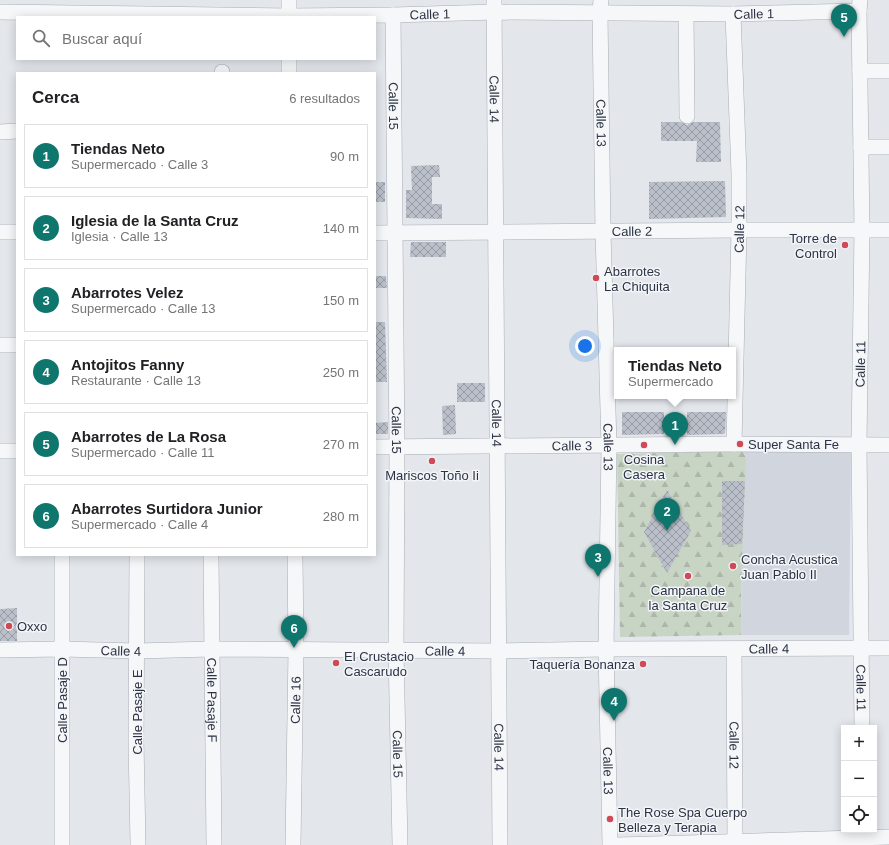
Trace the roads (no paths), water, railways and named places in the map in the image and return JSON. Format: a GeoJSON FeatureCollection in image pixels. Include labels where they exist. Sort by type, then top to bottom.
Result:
{"type":"FeatureCollection","features":[{"type":"Feature","properties":{"kind":"street"},"geometry":{"type":"LineString","coordinates":[[289,0],[290,16]]}},
{"type":"Feature","properties":{"kind":"street","name":"Calle 1"},"geometry":{"type":"LineString","coordinates":[[0,12],[290,16],[393,15],[494,6],[601,6],[686,14],[733,14],[860,5]]}},
{"type":"Feature","properties":{"kind":"street","name":"Calle 11"},"geometry":{"type":"LineString","coordinates":[[860,5],[862,230],[859,445],[862,725]]}},
{"type":"Feature","properties":{"kind":"street","name":"Calle 14"},"geometry":{"type":"LineString","coordinates":[[494,6],[497,233],[496,446],[500,845]]}},
{"type":"Feature","properties":{"kind":"street","name":"Calle 13"},"geometry":{"type":"LineString","coordinates":[[601,6],[603,231],[609,446],[606,649],[610,845]]}},
{"type":"Feature","properties":{"kind":"street"},"geometry":{"type":"LineString","coordinates":[[686,14],[687,116]]}},
{"type":"Feature","properties":{"kind":"street","name":"Calle 12"},"geometry":{"type":"LineString","coordinates":[[733,14],[739,230],[736,358]]}},
{"type":"Feature","properties":{"kind":"street","name":"Calle 15"},"geometry":{"type":"LineString","coordinates":[[393,15],[397,447],[396,650],[400,845]]}},
{"type":"Feature","properties":{"kind":"street"},"geometry":{"type":"LineString","coordinates":[[289,60],[289,72]]}},
{"type":"Feature","properties":{"kind":"street"},"geometry":{"type":"LineString","coordinates":[[860,71],[889,71]]}},
{"type":"Feature","properties":{"kind":"street"},"geometry":{"type":"LineString","coordinates":[[0,132],[16,131]]}},
{"type":"Feature","properties":{"kind":"street"},"geometry":{"type":"LineString","coordinates":[[861,147],[889,147]]}},
{"type":"Feature","properties":{"kind":"street","name":"Calle 2"},"geometry":{"type":"LineString","coordinates":[[376,233],[889,230]]}},
{"type":"Feature","properties":{"kind":"street"},"geometry":{"type":"LineString","coordinates":[[0,232],[16,232]]}},
{"type":"Feature","properties":{"kind":"street"},"geometry":{"type":"LineString","coordinates":[[0,346],[16,345]]}},
{"type":"Feature","properties":{"kind":"street","name":"Calle 12"},"geometry":{"type":"LineString","coordinates":[[734,444],[735,399]]}},
{"type":"Feature","properties":{"kind":"street","name":"Calle 3"},"geometry":{"type":"LineString","coordinates":[[376,447],[734,444],[889,445]]}},
{"type":"Feature","properties":{"kind":"street"},"geometry":{"type":"LineString","coordinates":[[0,450],[16,450]]}},
{"type":"Feature","properties":{"kind":"street","name":"Calle Pasaje D"},"geometry":{"type":"LineString","coordinates":[[62,556],[62,845]]}},
{"type":"Feature","properties":{"kind":"street","name":"Calle Pasaje E"},"geometry":{"type":"LineString","coordinates":[[137,556],[136,741],[138,845]]}},
{"type":"Feature","properties":{"kind":"street","name":"Calle Pasaje F"},"geometry":{"type":"LineString","coordinates":[[211,556],[214,845]]}},
{"type":"Feature","properties":{"kind":"street","name":"Calle 16"},"geometry":{"type":"LineString","coordinates":[[293,845],[296,650],[295,556]]}},
{"type":"Feature","properties":{"kind":"street","name":"Calle 4"},"geometry":{"type":"LineString","coordinates":[[0,650],[62,649],[137,651],[211,648],[498,651],[889,648]]}},
{"type":"Feature","properties":{"kind":"street","name":"Calle 12"},"geometry":{"type":"LineString","coordinates":[[734,649],[735,841]]}},
{"type":"Feature","properties":{"kind":"street"},"geometry":{"type":"LineString","coordinates":[[618,845],[688,844],[735,841],[761,843],[837,842],[864,833],[889,837]]}},
{"type":"Feature","properties":{"kind":"place","name":"Abarrotes de La Rosa"},"geometry":{"type":"Point","coordinates":[844,37]}},
{"type":"Feature","properties":{"kind":"place","name":"Torre de Control"},"geometry":{"type":"Point","coordinates":[845,245]}},
{"type":"Feature","properties":{"kind":"place","name":"Abarrotes La Chiquita"},"geometry":{"type":"Point","coordinates":[596,278]}},
{"type":"Feature","properties":{"kind":"place","name":"Super Santa Fe"},"geometry":{"type":"Point","coordinates":[740,444]}},
{"type":"Feature","properties":{"kind":"place","name":"Cosina Casera"},"geometry":{"type":"Point","coordinates":[644,445]}},
{"type":"Feature","properties":{"kind":"place","name":"Tiendas Neto"},"geometry":{"type":"Point","coordinates":[675,445]}},
{"type":"Feature","properties":{"kind":"place","name":"Mariscos Toño Ii"},"geometry":{"type":"Point","coordinates":[432,461]}},
{"type":"Feature","properties":{"kind":"place","name":"Iglesia de la Santa Cruz"},"geometry":{"type":"Point","coordinates":[667,531]}},
{"type":"Feature","properties":{"kind":"place","name":"Concha Acustica Juan Pablo II"},"geometry":{"type":"Point","coordinates":[733,566]}},
{"type":"Feature","properties":{"kind":"place","name":"Campana de la Santa Cruz"},"geometry":{"type":"Point","coordinates":[688,576]}},
{"type":"Feature","properties":{"kind":"place","name":"Abarrotes Velez"},"geometry":{"type":"Point","coordinates":[598,577]}},
{"type":"Feature","properties":{"kind":"place","name":"Oxxo"},"geometry":{"type":"Point","coordinates":[9,626]}},
{"type":"Feature","properties":{"kind":"place","name":"Abarrotes Surtidora Junior"},"geometry":{"type":"Point","coordinates":[294,648]}},
{"type":"Feature","properties":{"kind":"place","name":"El Crustacio Cascarudo"},"geometry":{"type":"Point","coordinates":[336,663]}},
{"type":"Feature","properties":{"kind":"place","name":"Taquería Bonanza"},"geometry":{"type":"Point","coordinates":[643,664]}},
{"type":"Feature","properties":{"kind":"place","name":"Antojitos Fanny"},"geometry":{"type":"Point","coordinates":[614,721]}},
{"type":"Feature","properties":{"kind":"place","name":"The Rose Spa Cuerpo Belleza y Terapia"},"geometry":{"type":"Point","coordinates":[610,819]}}]}
